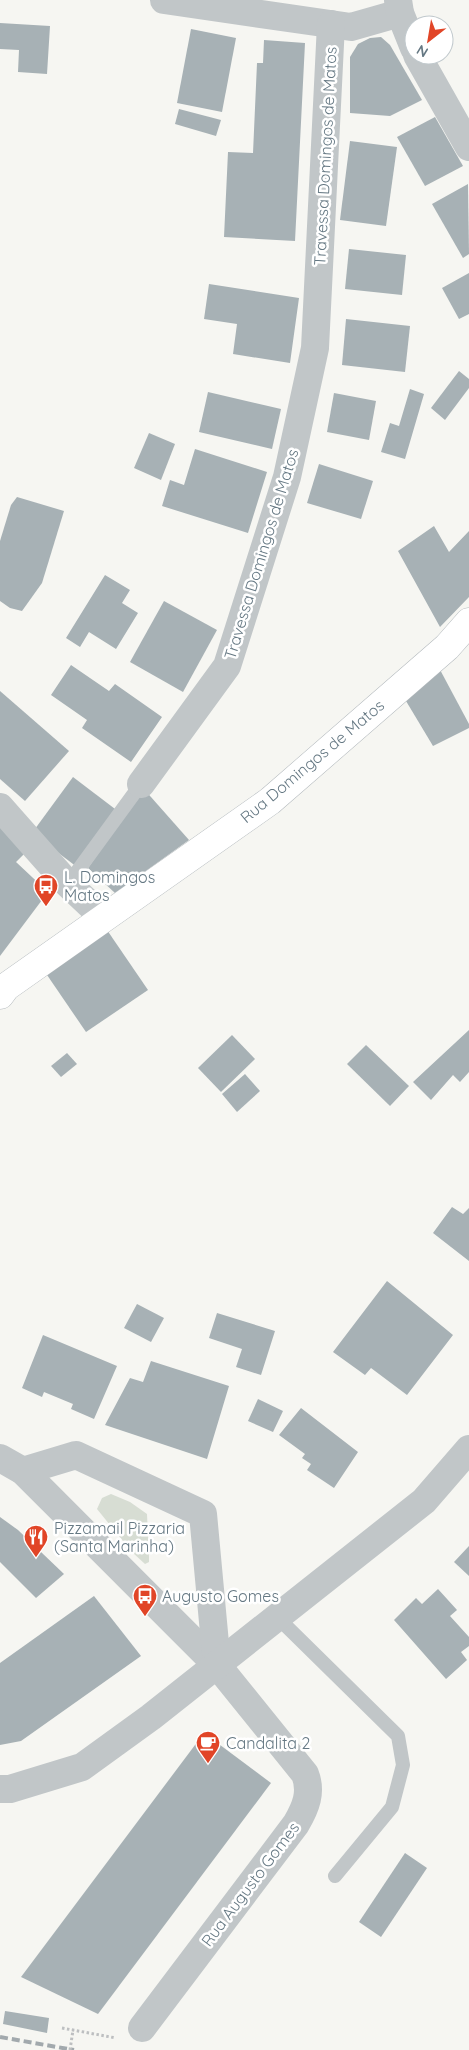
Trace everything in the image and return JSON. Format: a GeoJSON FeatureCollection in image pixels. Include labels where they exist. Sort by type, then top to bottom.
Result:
{"type":"FeatureCollection","features":[{"type":"Feature","properties":{"kind":"main road","name":"Rua Domingos de Matos"},"geometry":{"type":"LineString","coordinates":[[2,989],[270,800],[447,647],[469,622]]}},
{"type":"Feature","properties":{"kind":"street"},"geometry":{"type":"LineString","coordinates":[[164,0],[351,27],[399,6],[404,20]]}},
{"type":"Feature","properties":{"kind":"street","name":"Travessa Domingos de Matos"},"geometry":{"type":"LineString","coordinates":[[141,784],[227,666],[288,477],[314,348],[331,24]]}},
{"type":"Feature","properties":{"kind":"street"},"geometry":{"type":"LineString","coordinates":[[423,65],[469,147]]}},
{"type":"Feature","properties":{"kind":"street"},"geometry":{"type":"LineString","coordinates":[[0,807],[68,884],[103,917]]}},
{"type":"Feature","properties":{"kind":"street"},"geometry":{"type":"LineString","coordinates":[[0,1789],[10,1789],[82,1767],[216,1665],[424,1501],[469,1449]]}},
{"type":"Feature","properties":{"kind":"street","name":"Rua Augusto Gomes"},"geometry":{"type":"LineString","coordinates":[[11,1465],[76,1455],[203,1514],[216,1665]]}},
{"type":"Feature","properties":{"kind":"street","name":"Rua Augusto Gomes"},"geometry":{"type":"LineString","coordinates":[[11,1465],[216,1665],[305,1774],[309,1785],[308,1798],[296,1824],[133,2034]]}},
{"type":"Feature","properties":{"kind":"lane","name":"Travessa Domingos de Matos"},"geometry":{"type":"LineString","coordinates":[[68,884],[141,784]]}},
{"type":"Feature","properties":{"kind":"lane"},"geometry":{"type":"LineString","coordinates":[[277,1617],[398,1736],[403,1766],[392,1807],[335,1876]]}},
{"type":"Feature","properties":{"kind":"path"},"geometry":{"type":"LineString","coordinates":[[62,2028],[133,2034]]}},
{"type":"Feature","properties":{"kind":"path"},"geometry":{"type":"LineString","coordinates":[[70,2050],[73,2030]]}},
{"type":"Feature","properties":{"kind":"shaded area"},"geometry":{"type":"Polygon","coordinates":[[[111,1494],[130,1502],[147,1514],[149,1562],[145,1564],[132,1552],[97,1509],[102,1498],[111,1494]]]}},
{"type":"Feature","properties":{"kind":"building"},"geometry":{"type":"Polygon","coordinates":[[[0,23],[50,26],[47,74],[18,72],[19,50],[0,49],[0,23]]]}},
{"type":"Feature","properties":{"kind":"building"},"geometry":{"type":"Polygon","coordinates":[[[191,29],[236,38],[222,112],[177,103],[191,29]]]}},
{"type":"Feature","properties":{"kind":"building"},"geometry":{"type":"Polygon","coordinates":[[[381,37],[390,45],[422,100],[390,116],[350,113],[350,57],[358,44],[370,38],[381,37]]]}},
{"type":"Feature","properties":{"kind":"building"},"geometry":{"type":"Polygon","coordinates":[[[264,40],[305,43],[295,241],[224,237],[228,152],[253,153],[257,63],[263,63],[264,40]]]}},
{"type":"Feature","properties":{"kind":"building"},"geometry":{"type":"Polygon","coordinates":[[[179,109],[221,120],[216,136],[175,124],[179,109]]]}},
{"type":"Feature","properties":{"kind":"building"},"geometry":{"type":"Polygon","coordinates":[[[435,117],[463,166],[425,186],[397,137],[435,117]]]}},
{"type":"Feature","properties":{"kind":"building"},"geometry":{"type":"Polygon","coordinates":[[[350,141],[397,147],[386,226],[340,220],[350,141]]]}},
{"type":"Feature","properties":{"kind":"building"},"geometry":{"type":"Polygon","coordinates":[[[468,184],[469,254],[463,258],[432,204],[468,184]]]}},
{"type":"Feature","properties":{"kind":"building"},"geometry":{"type":"Polygon","coordinates":[[[349,249],[406,255],[402,295],[345,289],[349,249]]]}},
{"type":"Feature","properties":{"kind":"building"},"geometry":{"type":"Polygon","coordinates":[[[469,273],[469,314],[459,319],[442,288],[469,273]]]}},
{"type":"Feature","properties":{"kind":"building"},"geometry":{"type":"Polygon","coordinates":[[[209,284],[299,298],[290,363],[233,354],[237,324],[204,319],[209,284]]]}},
{"type":"Feature","properties":{"kind":"building"},"geometry":{"type":"Polygon","coordinates":[[[346,319],[410,326],[405,372],[342,365],[346,319]]]}},
{"type":"Feature","properties":{"kind":"building"},"geometry":{"type":"Polygon","coordinates":[[[459,371],[469,379],[469,388],[445,420],[431,408],[459,371]]]}},
{"type":"Feature","properties":{"kind":"building"},"geometry":{"type":"Polygon","coordinates":[[[410,389],[424,394],[405,459],[381,452],[390,423],[399,426],[410,389]]]}},
{"type":"Feature","properties":{"kind":"building"},"geometry":{"type":"Polygon","coordinates":[[[208,392],[281,409],[272,449],[199,432],[208,392]]]}},
{"type":"Feature","properties":{"kind":"building"},"geometry":{"type":"Polygon","coordinates":[[[334,393],[376,401],[369,440],[327,432],[334,393]]]}},
{"type":"Feature","properties":{"kind":"building"},"geometry":{"type":"Polygon","coordinates":[[[149,433],[175,444],[161,480],[134,468],[149,433]]]}},
{"type":"Feature","properties":{"kind":"building"},"geometry":{"type":"Polygon","coordinates":[[[195,449],[267,472],[248,533],[162,506],[170,480],[184,485],[195,449]]]}},
{"type":"Feature","properties":{"kind":"building"},"geometry":{"type":"Polygon","coordinates":[[[319,464],[373,481],[361,519],[307,503],[319,464]]]}},
{"type":"Feature","properties":{"kind":"building"},"geometry":{"type":"Polygon","coordinates":[[[17,497],[64,511],[42,583],[22,611],[10,608],[0,601],[0,541],[11,505],[17,497]]]}},
{"type":"Feature","properties":{"kind":"building"},"geometry":{"type":"Polygon","coordinates":[[[434,526],[449,552],[469,531],[469,597],[440,627],[398,551],[434,526]]]}},
{"type":"Feature","properties":{"kind":"building"},"geometry":{"type":"Polygon","coordinates":[[[105,575],[130,590],[122,603],[138,613],[116,649],[89,632],[80,647],[66,638],[105,575]]]}},
{"type":"Feature","properties":{"kind":"building"},"geometry":{"type":"Polygon","coordinates":[[[164,601],[217,630],[183,692],[130,662],[164,601]]]}},
{"type":"Feature","properties":{"kind":"building"},"geometry":{"type":"Polygon","coordinates":[[[71,665],[109,691],[115,684],[162,717],[131,762],[82,728],[87,720],[51,695],[71,665]]]}},
{"type":"Feature","properties":{"kind":"building"},"geometry":{"type":"Polygon","coordinates":[[[438,666],[469,724],[469,728],[433,746],[403,696],[438,666]]]}},
{"type":"Feature","properties":{"kind":"building"},"geometry":{"type":"Polygon","coordinates":[[[0,691],[69,751],[25,801],[0,779],[0,691]]]}},
{"type":"Feature","properties":{"kind":"building"},"geometry":{"type":"Polygon","coordinates":[[[73,777],[119,812],[77,867],[32,833],[73,777]]]}},
{"type":"Feature","properties":{"kind":"building"},"geometry":{"type":"Polygon","coordinates":[[[143,788],[189,840],[115,893],[88,868],[143,788]]]}},
{"type":"Feature","properties":{"kind":"building"},"geometry":{"type":"Polygon","coordinates":[[[0,819],[28,850],[16,862],[48,892],[0,956],[0,819]]]}},
{"type":"Feature","properties":{"kind":"building"},"geometry":{"type":"Polygon","coordinates":[[[107,930],[148,990],[86,1032],[45,972],[107,930]]]}},
{"type":"Feature","properties":{"kind":"building"},"geometry":{"type":"Polygon","coordinates":[[[469,1030],[469,1072],[460,1082],[453,1075],[431,1100],[413,1082],[469,1030]]]}},
{"type":"Feature","properties":{"kind":"building"},"geometry":{"type":"Polygon","coordinates":[[[232,1035],[255,1059],[221,1092],[198,1068],[232,1035]]]}},
{"type":"Feature","properties":{"kind":"building"},"geometry":{"type":"Polygon","coordinates":[[[366,1045],[409,1086],[390,1106],[347,1064],[366,1045]]]}},
{"type":"Feature","properties":{"kind":"building"},"geometry":{"type":"Polygon","coordinates":[[[67,1053],[77,1064],[61,1077],[51,1066],[67,1053]]]}},
{"type":"Feature","properties":{"kind":"building"},"geometry":{"type":"Polygon","coordinates":[[[245,1074],[260,1091],[237,1112],[222,1094],[245,1074]]]}},
{"type":"Feature","properties":{"kind":"building"},"geometry":{"type":"Polygon","coordinates":[[[452,1207],[463,1214],[469,1208],[469,1261],[433,1233],[452,1207]]]}},
{"type":"Feature","properties":{"kind":"building"},"geometry":{"type":"Polygon","coordinates":[[[387,1281],[453,1335],[407,1395],[371,1368],[365,1375],[333,1352],[387,1281]]]}},
{"type":"Feature","properties":{"kind":"building"},"geometry":{"type":"Polygon","coordinates":[[[137,1304],[164,1318],[151,1342],[124,1328],[137,1304]]]}},
{"type":"Feature","properties":{"kind":"building"},"geometry":{"type":"Polygon","coordinates":[[[217,1313],[275,1331],[261,1375],[236,1367],[242,1349],[209,1338],[217,1313]]]}},
{"type":"Feature","properties":{"kind":"building"},"geometry":{"type":"Polygon","coordinates":[[[43,1335],[117,1366],[94,1419],[71,1409],[73,1404],[44,1392],[42,1397],[22,1388],[43,1335]]]}},
{"type":"Feature","properties":{"kind":"building"},"geometry":{"type":"Polygon","coordinates":[[[151,1361],[229,1386],[207,1459],[105,1425],[130,1378],[143,1382],[151,1361]]]}},
{"type":"Feature","properties":{"kind":"building"},"geometry":{"type":"Polygon","coordinates":[[[258,1399],[283,1411],[273,1432],[248,1421],[258,1399]]]}},
{"type":"Feature","properties":{"kind":"building"},"geometry":{"type":"Polygon","coordinates":[[[301,1408],[358,1452],[334,1488],[307,1470],[311,1464],[302,1458],[305,1454],[279,1435],[301,1408]]]}},
{"type":"Feature","properties":{"kind":"building"},"geometry":{"type":"Polygon","coordinates":[[[0,1517],[18,1530],[64,1574],[36,1598],[0,1562],[0,1517]]]}},
{"type":"Feature","properties":{"kind":"building"},"geometry":{"type":"Polygon","coordinates":[[[469,1546],[469,1576],[454,1562],[469,1546]]]}},
{"type":"Feature","properties":{"kind":"building"},"geometry":{"type":"Polygon","coordinates":[[[438,1589],[457,1610],[450,1616],[469,1637],[469,1646],[461,1652],[467,1660],[446,1679],[394,1620],[416,1598],[422,1604],[438,1589]]]}},
{"type":"Feature","properties":{"kind":"building"},"geometry":{"type":"Polygon","coordinates":[[[94,1596],[141,1656],[21,1741],[0,1745],[0,1663],[94,1596]]]}},
{"type":"Feature","properties":{"kind":"building"},"geometry":{"type":"Polygon","coordinates":[[[204,1733],[271,1783],[98,2014],[21,1977],[204,1733]]]}},
{"type":"Feature","properties":{"kind":"building"},"geometry":{"type":"Polygon","coordinates":[[[405,1853],[427,1868],[381,1937],[359,1922],[405,1853]]]}},
{"type":"Feature","properties":{"kind":"building"},"geometry":{"type":"Polygon","coordinates":[[[5,2011],[49,2018],[47,2033],[3,2024],[5,2011]]]}},
{"type":"Feature","properties":{"kind":"railway"},"geometry":{"type":"LineString","coordinates":[[0,2037],[74,2050]]}},
{"type":"Feature","properties":{"kind":"place","name":"L. Domingos Matos"},"geometry":{"type":"Point","coordinates":[46,907]}},
{"type":"Feature","properties":{"kind":"place","name":"Pizzamail Pizzaria (Santa Marinha)"},"geometry":{"type":"Point","coordinates":[36,1558]}},
{"type":"Feature","properties":{"kind":"place","name":"Augusto Gomes"},"geometry":{"type":"Point","coordinates":[145,1617]}},
{"type":"Feature","properties":{"kind":"place","name":"Candalita 2"},"geometry":{"type":"Point","coordinates":[208,1764]}}]}
